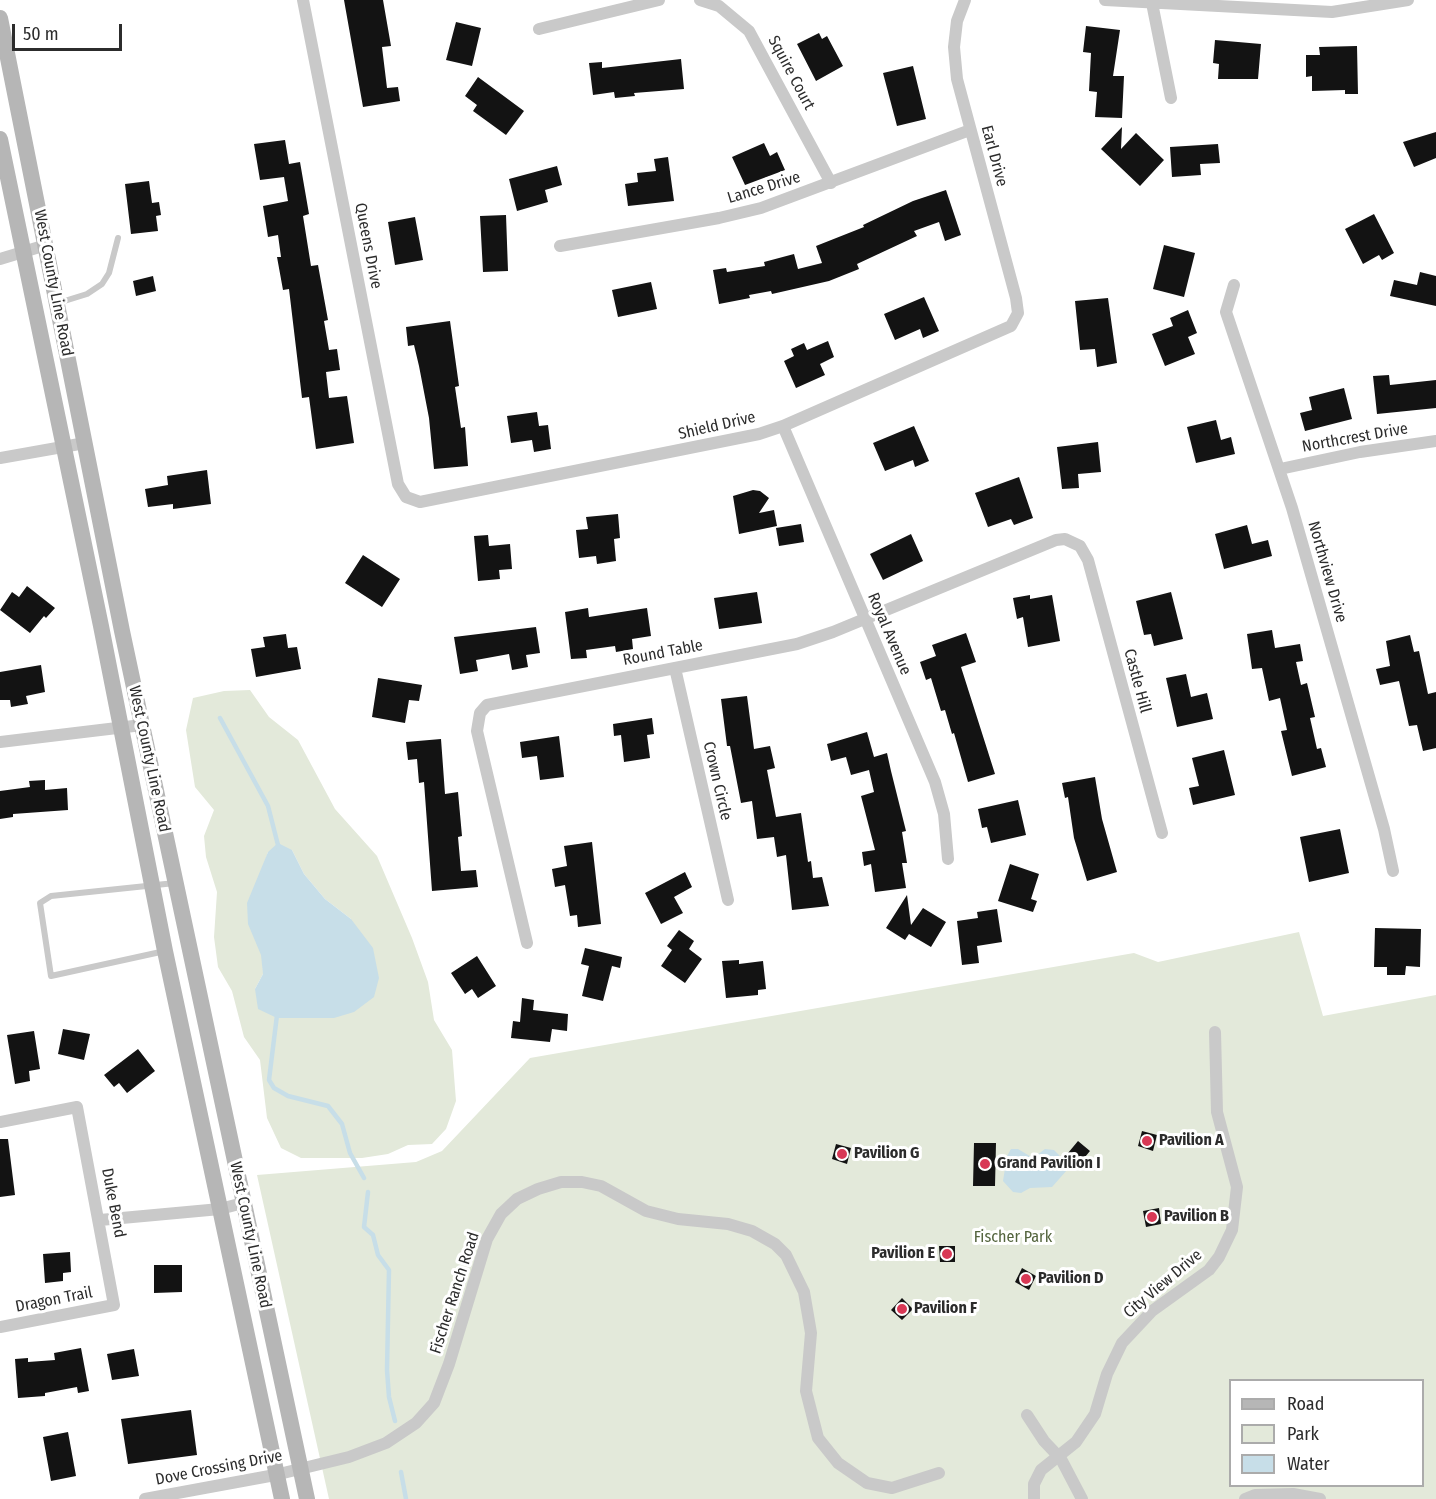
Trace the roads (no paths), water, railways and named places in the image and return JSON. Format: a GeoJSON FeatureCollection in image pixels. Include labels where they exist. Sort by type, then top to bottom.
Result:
{"type":"FeatureCollection","features":[{"type":"Feature","properties":{"kind":"main road","name":"West County Line Road"},"geometry":{"type":"LineString","coordinates":[[0,18],[142,725],[307,1499]]}},
{"type":"Feature","properties":{"kind":"main road","name":"West County Line Road"},"geometry":{"type":"LineString","coordinates":[[0,139],[122,729],[165,951],[282,1499]]}},
{"type":"Feature","properties":{"kind":"street","name":"Queens Drive"},"geometry":{"type":"LineString","coordinates":[[303,0],[398,484],[406,497]]}},
{"type":"Feature","properties":{"kind":"street"},"geometry":{"type":"LineString","coordinates":[[539,29],[659,0]]}},
{"type":"Feature","properties":{"kind":"street","name":"Squire Court"},"geometry":{"type":"LineString","coordinates":[[700,0],[719,6],[749,31],[831,183]]}},
{"type":"Feature","properties":{"kind":"street","name":"Earl Drive"},"geometry":{"type":"LineString","coordinates":[[965,0],[957,21],[954,47],[957,79],[1016,298],[1017,320]]}},
{"type":"Feature","properties":{"kind":"street"},"geometry":{"type":"LineString","coordinates":[[1105,0],[1332,12],[1408,0]]}},
{"type":"Feature","properties":{"kind":"street"},"geometry":{"type":"LineString","coordinates":[[1152,3],[1172,98]]}},
{"type":"Feature","properties":{"kind":"street","name":"Lance Drive"},"geometry":{"type":"LineString","coordinates":[[560,246],[741,214],[831,183],[970,130]]}},
{"type":"Feature","properties":{"kind":"street"},"geometry":{"type":"LineString","coordinates":[[0,259],[46,245]]}},
{"type":"Feature","properties":{"kind":"street","name":"Northview Drive"},"geometry":{"type":"LineString","coordinates":[[1234,285],[1226,312],[1280,469],[1384,829],[1393,871]]}},
{"type":"Feature","properties":{"kind":"street","name":"Shield Drive"},"geometry":{"type":"LineString","coordinates":[[406,497],[420,502],[432,500],[715,445],[783,426],[1006,329],[1017,320]]}},
{"type":"Feature","properties":{"kind":"street","name":"Royal Avenue"},"geometry":{"type":"LineString","coordinates":[[783,426],[935,782],[944,814],[948,859]]}},
{"type":"Feature","properties":{"kind":"street","name":"Northcrest Drive"},"geometry":{"type":"LineString","coordinates":[[1280,469],[1360,452],[1436,441]]}},
{"type":"Feature","properties":{"kind":"street"},"geometry":{"type":"LineString","coordinates":[[0,458],[86,443]]}},
{"type":"Feature","properties":{"kind":"street","name":"Round Table"},"geometry":{"type":"LineString","coordinates":[[527,943],[477,731],[480,713],[496,702],[797,644],[1048,541],[1065,539],[1073,542]]}},
{"type":"Feature","properties":{"kind":"street","name":"Castle Hill"},"geometry":{"type":"LineString","coordinates":[[1073,542],[1080,546],[1088,560],[1162,834]]}},
{"type":"Feature","properties":{"kind":"street","name":"Crown Circle"},"geometry":{"type":"LineString","coordinates":[[675,668],[728,900]]}},
{"type":"Feature","properties":{"kind":"street"},"geometry":{"type":"LineString","coordinates":[[0,742],[142,725]]}},
{"type":"Feature","properties":{"kind":"street","name":"City View Drive"},"geometry":{"type":"LineString","coordinates":[[1034,1499],[1036,1476],[1082,1435],[1095,1414],[1107,1374],[1122,1343],[1152,1311],[1209,1270],[1219,1257],[1232,1230],[1237,1187],[1217,1112],[1215,1032]]}},
{"type":"Feature","properties":{"kind":"street","name":"Duke Bend"},"geometry":{"type":"LineString","coordinates":[[0,1122],[77,1107],[100,1220],[114,1305]]}},
{"type":"Feature","properties":{"kind":"street","name":"Fischer Ranch Road"},"geometry":{"type":"LineString","coordinates":[[299,1468],[349,1457],[387,1443],[417,1423],[434,1403],[449,1364],[487,1239],[501,1214],[517,1200],[538,1189],[561,1182],[582,1182],[601,1186],[646,1211],[678,1219],[728,1224],[752,1231],[775,1244],[790,1262],[804,1292],[811,1333],[806,1391],[811,1419],[818,1438],[838,1463],[867,1483],[892,1488],[939,1473]]}},
{"type":"Feature","properties":{"kind":"street"},"geometry":{"type":"LineString","coordinates":[[100,1220],[220,1209],[243,1203]]}},
{"type":"Feature","properties":{"kind":"street","name":"Dragon Trail"},"geometry":{"type":"LineString","coordinates":[[0,1327],[114,1305]]}},
{"type":"Feature","properties":{"kind":"street"},"geometry":{"type":"LineString","coordinates":[[1027,1415],[1044,1441],[1058,1456],[1082,1499]]}},
{"type":"Feature","properties":{"kind":"street","name":"Dove Crossing Drive"},"geometry":{"type":"LineString","coordinates":[[145,1499],[299,1468]]}},
{"type":"Feature","properties":{"kind":"street"},"geometry":{"type":"LineString","coordinates":[[1245,1499],[1304,1494],[1320,1499]]}},
{"type":"Feature","properties":{"kind":"lane"},"geometry":{"type":"LineString","coordinates":[[57,303],[87,294],[102,284],[109,273],[118,238]]}},
{"type":"Feature","properties":{"kind":"lane"},"geometry":{"type":"LineString","coordinates":[[165,951],[51,976],[40,903],[44,899],[176,883]]}},
{"type":"Feature","properties":{"kind":"water"},"geometry":{"type":"Polygon","coordinates":[[[278,843],[292,850],[304,874],[325,899],[351,919],[373,948],[379,978],[374,997],[354,1012],[334,1018],[277,1018],[258,1009],[255,989],[263,974],[261,955],[248,924],[247,903],[268,852],[278,843]]]}},
{"type":"Feature","properties":{"kind":"water"},"geometry":{"type":"Polygon","coordinates":[[[1011,1149],[1018,1149],[1033,1158],[1045,1149],[1054,1150],[1067,1170],[1052,1187],[1030,1188],[1021,1193],[1013,1192],[1003,1181],[1007,1156],[1011,1149]]]}},
{"type":"Feature","properties":{"kind":"waterway"},"geometry":{"type":"LineString","coordinates":[[220,718],[268,806],[279,849]]}},
{"type":"Feature","properties":{"kind":"waterway"},"geometry":{"type":"LineString","coordinates":[[277,1015],[269,1080],[274,1088],[288,1096],[328,1106],[342,1124],[350,1153],[364,1178]]}},
{"type":"Feature","properties":{"kind":"waterway"},"geometry":{"type":"LineString","coordinates":[[368,1192],[364,1227],[373,1235],[378,1255],[389,1270],[387,1370],[389,1397],[395,1421]]}},
{"type":"Feature","properties":{"kind":"waterway"},"geometry":{"type":"LineString","coordinates":[[401,1472],[406,1499]]}},
{"type":"Feature","properties":{"kind":"place","name":"Pavilion A"},"geometry":{"type":"Point","coordinates":[1147,1141]}},
{"type":"Feature","properties":{"kind":"place","name":"Pavilion G"},"geometry":{"type":"Point","coordinates":[842,1154]}},
{"type":"Feature","properties":{"kind":"place","name":"Grand Pavilion I"},"geometry":{"type":"Point","coordinates":[985,1164]}},
{"type":"Feature","properties":{"kind":"place","name":"Pavilion B"},"geometry":{"type":"Point","coordinates":[1152,1217]}},
{"type":"Feature","properties":{"kind":"place","name":"Pavilion E"},"geometry":{"type":"Point","coordinates":[947,1254]}},
{"type":"Feature","properties":{"kind":"place","name":"Pavilion D"},"geometry":{"type":"Point","coordinates":[1026,1279]}},
{"type":"Feature","properties":{"kind":"place","name":"Pavilion F"},"geometry":{"type":"Point","coordinates":[902,1309]}},
{"type":"Feature","properties":{"kind":"park label","name":"Fischer Park"},"geometry":{"type":"Point","coordinates":[1013,1238]}}]}
